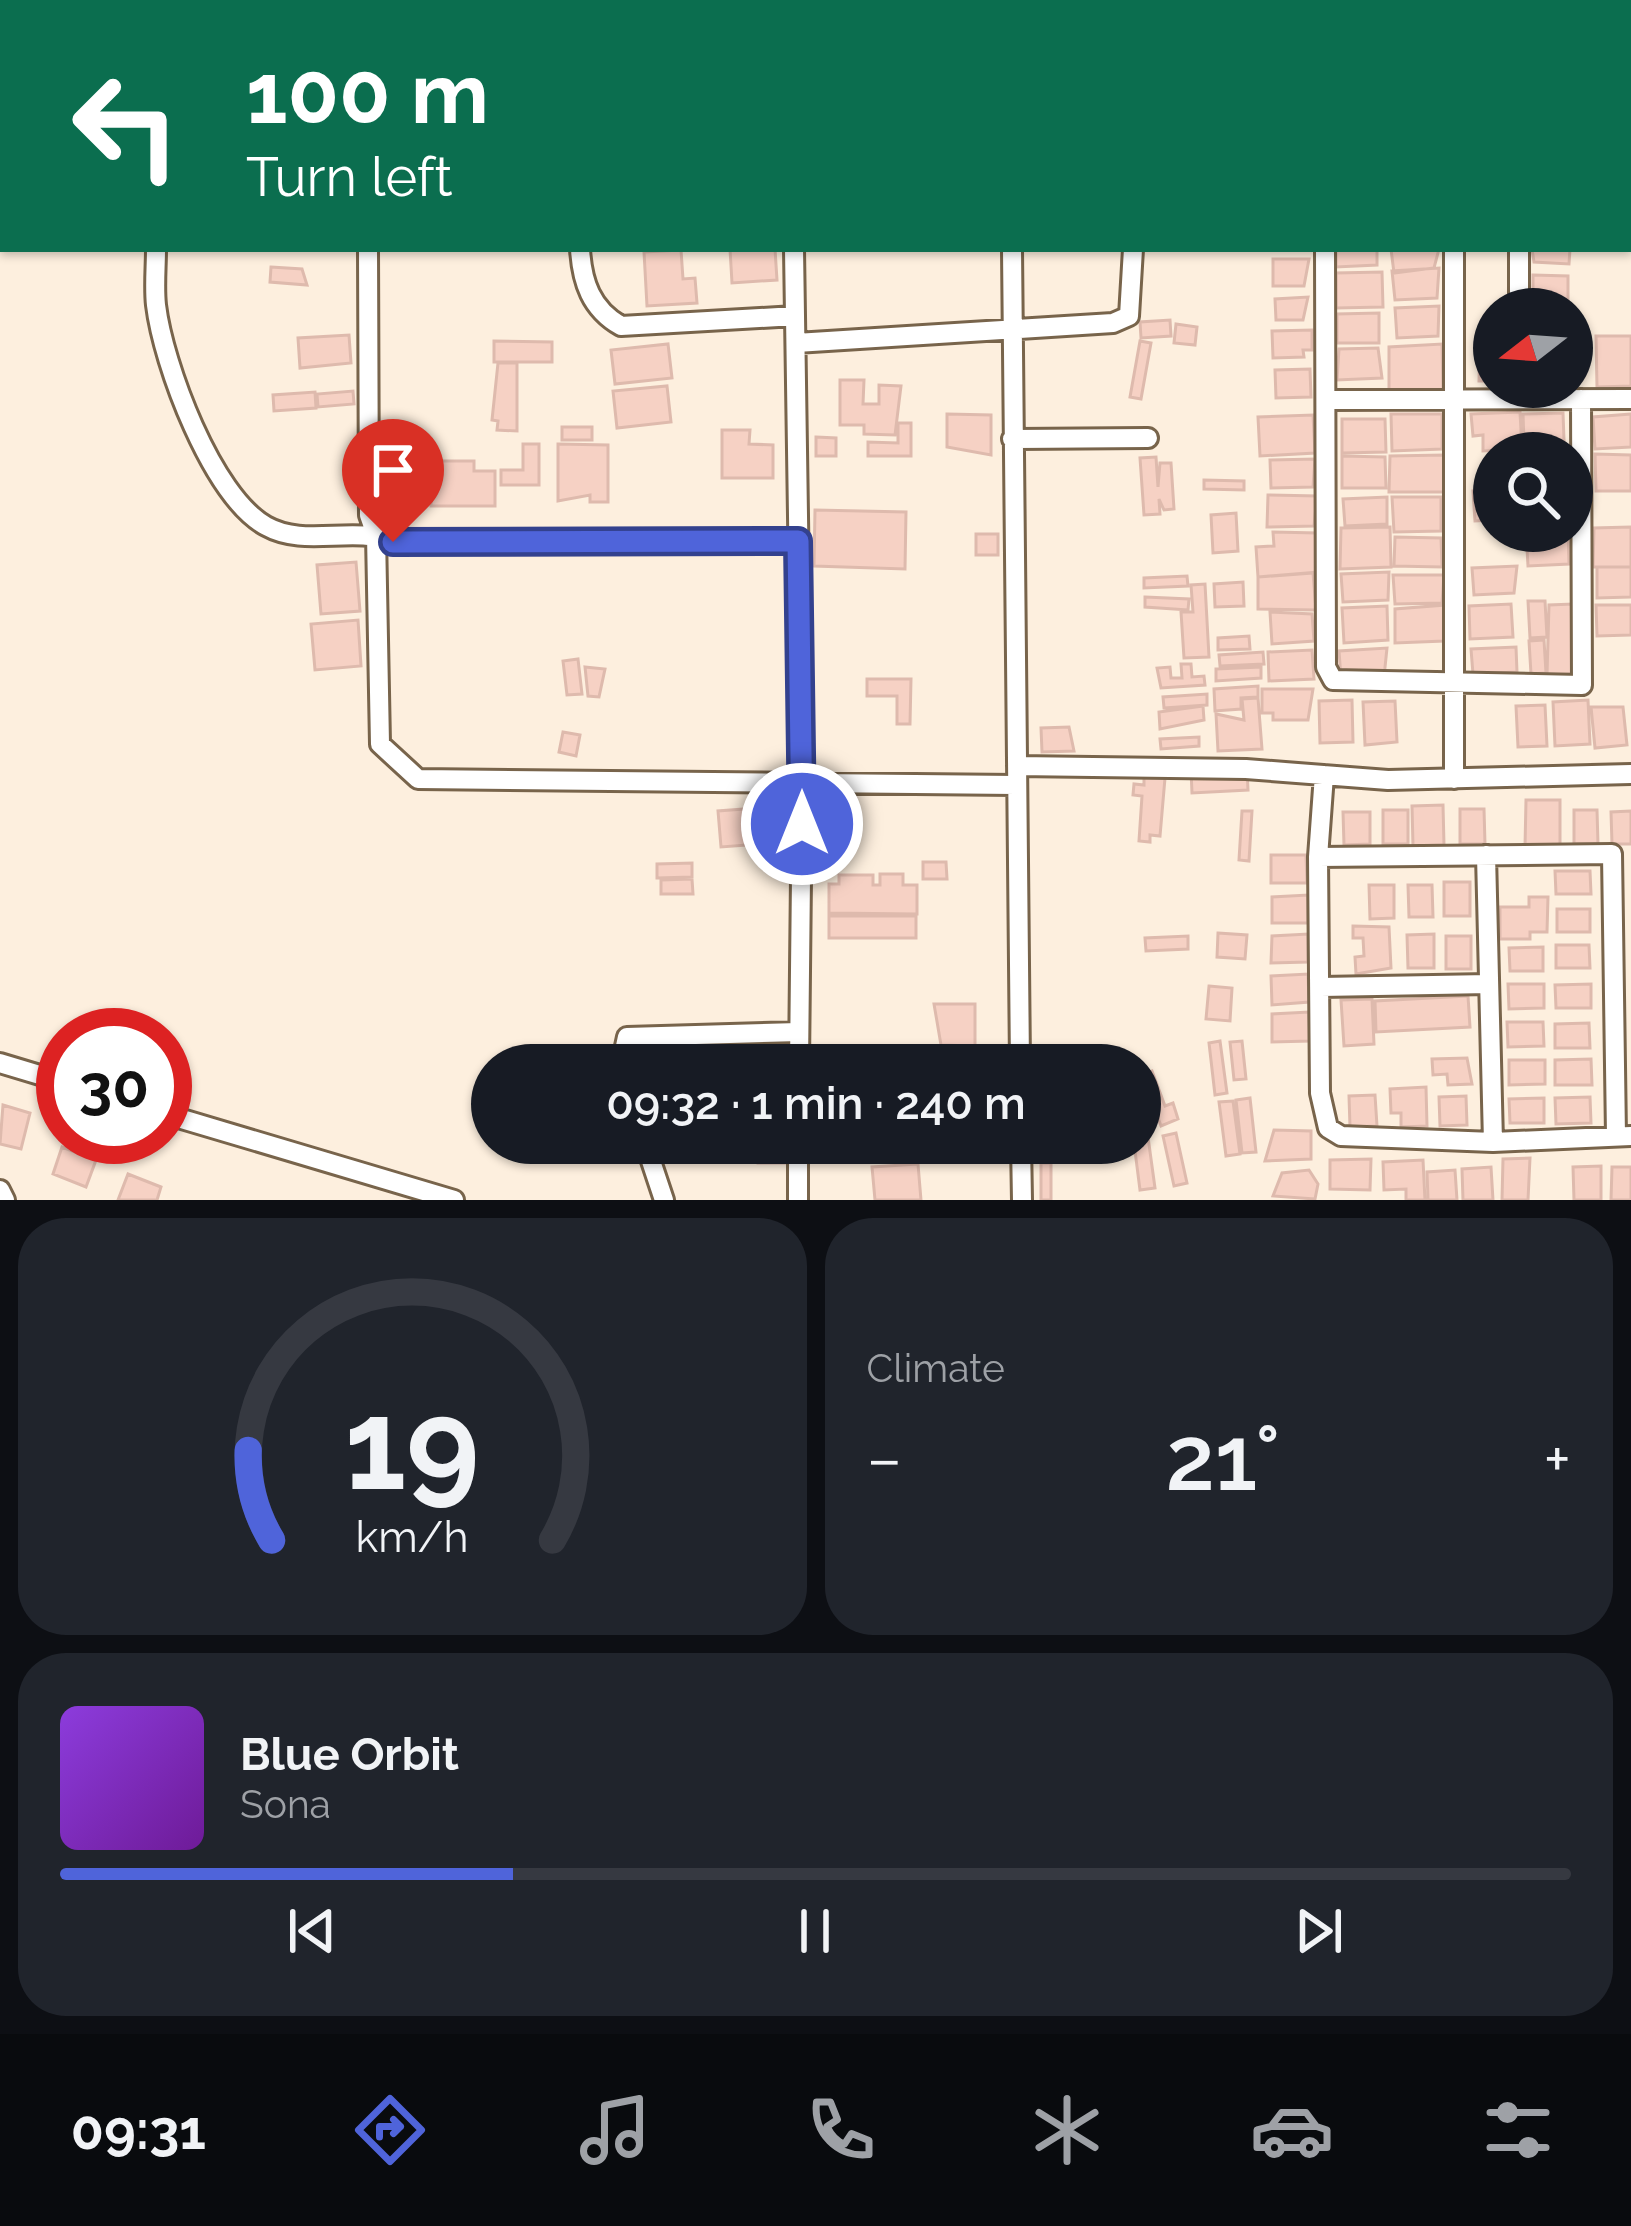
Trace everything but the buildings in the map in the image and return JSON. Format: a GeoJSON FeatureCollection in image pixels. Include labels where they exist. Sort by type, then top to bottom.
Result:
{"type":"FeatureCollection","features":[{"type":"Feature","properties":{"kind":"street"},"geometry":{"type":"LineString","coordinates":[[156,252],[156,305],[172,370],[192,420],[237,500],[264,526],[297,537],[376,535],[393,542],[798,541]]}},
{"type":"Feature","properties":{"kind":"street"},"geometry":{"type":"LineString","coordinates":[[368,252],[369,515],[376,535],[380,744],[418,779],[802,783],[1017,775],[1454,779],[1631,774]]}},
{"type":"Feature","properties":{"kind":"street"},"geometry":{"type":"LineString","coordinates":[[580,252],[581,274],[601,315],[621,326],[795,316]]}},
{"type":"Feature","properties":{"kind":"street"},"geometry":{"type":"LineString","coordinates":[[794,252],[802,783],[799,1044]]}},
{"type":"Feature","properties":{"kind":"street"},"geometry":{"type":"LineString","coordinates":[[1012,252],[1020,1044]]}},
{"type":"Feature","properties":{"kind":"street"},"geometry":{"type":"LineString","coordinates":[[796,343],[1113,323],[1129,316],[1133,252]]}},
{"type":"Feature","properties":{"kind":"street"},"geometry":{"type":"LineString","coordinates":[[1324,252],[1328,675],[1333,680],[1582,685],[1581,408]]}},
{"type":"Feature","properties":{"kind":"street"},"geometry":{"type":"LineString","coordinates":[[1454,252],[1454,779]]}},
{"type":"Feature","properties":{"kind":"street"},"geometry":{"type":"LineString","coordinates":[[1519,252],[1520,288]]}},
{"type":"Feature","properties":{"kind":"street"},"geometry":{"type":"LineString","coordinates":[[1593,398],[1631,399]]}},
{"type":"Feature","properties":{"kind":"street"},"geometry":{"type":"LineString","coordinates":[[1327,400],[1473,399]]}},
{"type":"Feature","properties":{"kind":"street"},"geometry":{"type":"LineString","coordinates":[[1012,439],[1148,438]]}},
{"type":"Feature","properties":{"kind":"street"},"geometry":{"type":"LineString","coordinates":[[1318,857],[1612,854],[1623,1136],[1493,1142],[1341,1136],[1328,1128],[1319,1093],[1318,857],[1324,775]]}},
{"type":"Feature","properties":{"kind":"street"},"geometry":{"type":"LineString","coordinates":[[1486,855],[1493,1142]]}},
{"type":"Feature","properties":{"kind":"street"},"geometry":{"type":"LineString","coordinates":[[1321,987],[1489,984]]}},
{"type":"Feature","properties":{"kind":"street"},"geometry":{"type":"LineString","coordinates":[[626,1044],[627,1037],[799,1032]]}},
{"type":"Feature","properties":{"kind":"street"},"geometry":{"type":"LineString","coordinates":[[0,1063],[36,1074]]}},
{"type":"Feature","properties":{"kind":"street"},"geometry":{"type":"LineString","coordinates":[[192,1122],[454,1200]]}},
{"type":"Feature","properties":{"kind":"street"},"geometry":{"type":"LineString","coordinates":[[652,1164],[664,1200]]}},
{"type":"Feature","properties":{"kind":"street"},"geometry":{"type":"LineString","coordinates":[[798,1164],[798,1200]]}},
{"type":"Feature","properties":{"kind":"street"},"geometry":{"type":"LineString","coordinates":[[1021,1164],[1022,1200]]}},
{"type":"Feature","properties":{"kind":"street"},"geometry":{"type":"LineString","coordinates":[[0,1190],[5,1200]]}},
{"type":"Feature","properties":{"kind":"route"},"geometry":{"type":"LineString","coordinates":[[393,542],[798,541],[802,824]]}}]}
